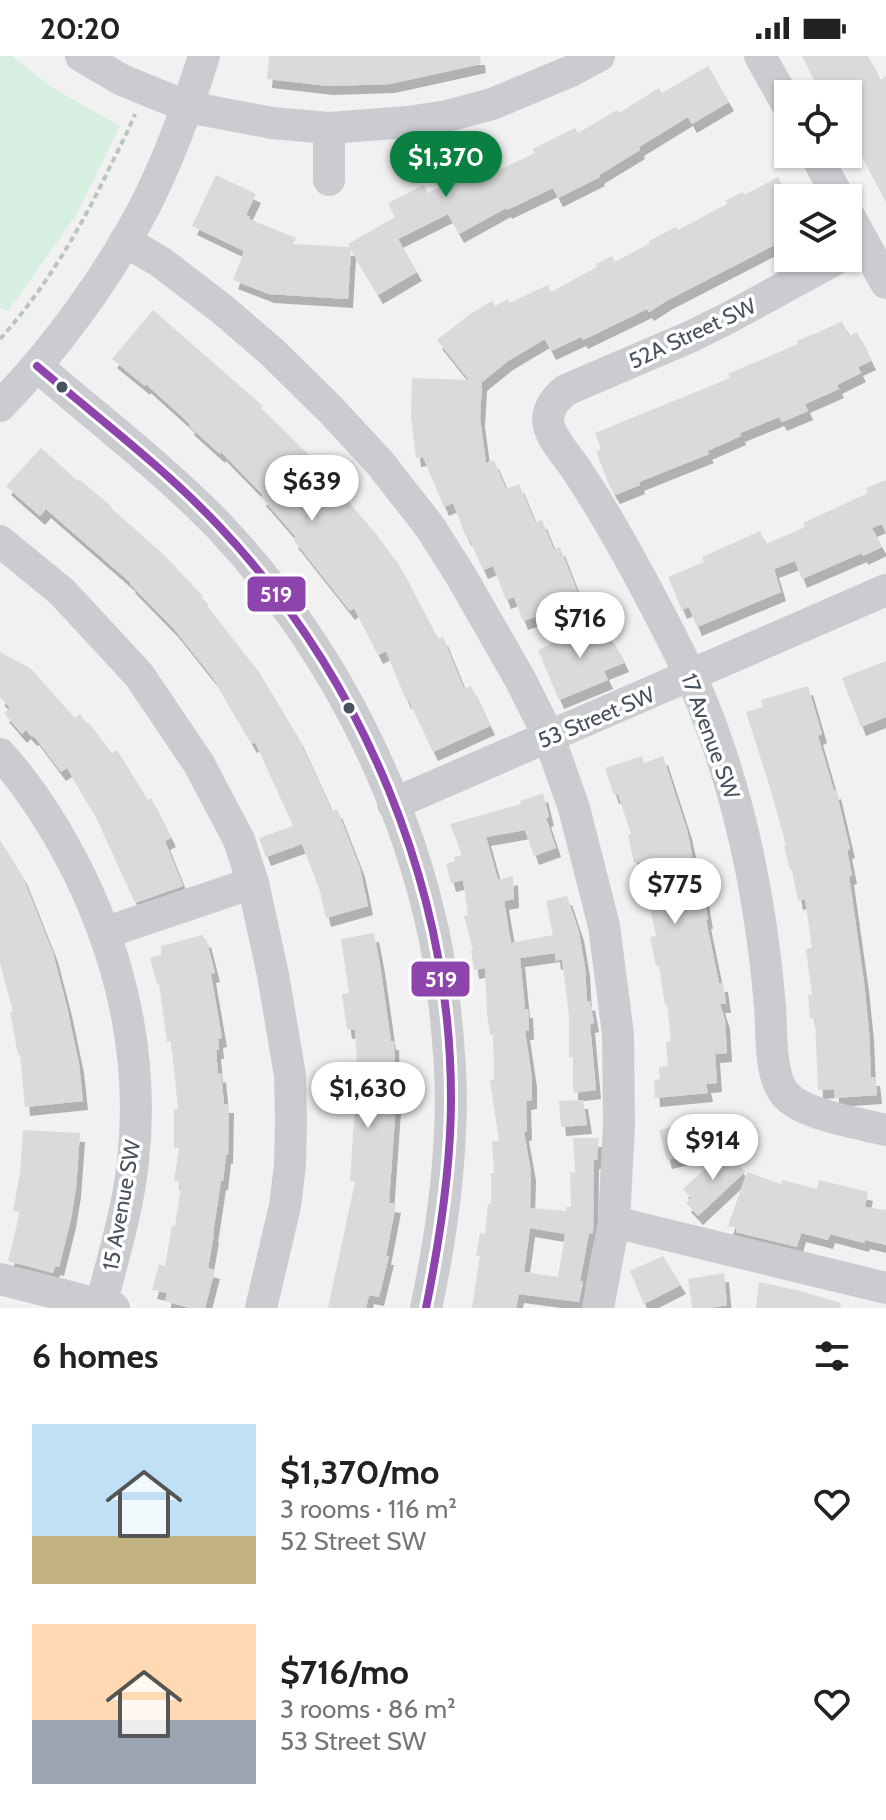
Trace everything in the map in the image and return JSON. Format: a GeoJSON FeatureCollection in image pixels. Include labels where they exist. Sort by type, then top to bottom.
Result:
{"type":"FeatureCollection","features":[{"type":"Feature","properties":{"kind":"street"},"geometry":{"type":"LineString","coordinates":[[81,56],[122,80],[188,107],[272,123],[329,128],[447,116],[492,104],[545,83],[599,56]]}},
{"type":"Feature","properties":{"kind":"street"},"geometry":{"type":"LineString","coordinates":[[0,406],[37,366],[125,241],[169,154],[204,56]]}},
{"type":"Feature","properties":{"kind":"street"},"geometry":{"type":"LineString","coordinates":[[760,56],[774,81]]}},
{"type":"Feature","properties":{"kind":"street"},"geometry":{"type":"LineString","coordinates":[[329,128],[329,180]]}},
{"type":"Feature","properties":{"kind":"street"},"geometry":{"type":"LineString","coordinates":[[125,241],[162,263],[272,352],[380,463],[430,527],[461,576],[549,737],[574,808],[604,926],[618,1034],[619,1124],[614,1222],[598,1308]]}},
{"type":"Feature","properties":{"kind":"street"},"geometry":{"type":"LineString","coordinates":[[862,262],[886,283]]}},
{"type":"Feature","properties":{"kind":"street","name":"52A Street SW"},"geometry":{"type":"LineString","coordinates":[[551,410],[566,390],[718,323],[812,272]]}},
{"type":"Feature","properties":{"kind":"street"},"geometry":{"type":"LineString","coordinates":[[37,366],[157,466],[220,528],[280,600],[346,700],[393,804],[423,892],[434,938],[445,1006],[450,1070],[445,1201],[426,1308]]}},
{"type":"Feature","properties":{"kind":"street","name":"17 Avenue SW"},"geometry":{"type":"LineString","coordinates":[[551,410],[548,421],[555,438],[590,489],[645,587],[691,676],[718,744],[755,891],[764,951],[774,1066],[780,1087],[790,1100],[808,1110],[886,1130]]}},
{"type":"Feature","properties":{"kind":"street"},"geometry":{"type":"LineString","coordinates":[[0,541],[62,592],[139,675],[199,764],[239,840],[253,883],[273,975],[290,1075],[290,1165],[285,1206],[261,1308]]}},
{"type":"Feature","properties":{"kind":"street","name":"53 Street SW"},"geometry":{"type":"LineString","coordinates":[[393,804],[886,590]]}},
{"type":"Feature","properties":{"kind":"street","name":"15 Avenue SW"},"geometry":{"type":"LineString","coordinates":[[0,754],[57,833],[80,876],[118,973],[128,1018],[135,1087],[133,1161],[107,1306]]}},
{"type":"Feature","properties":{"kind":"street"},"geometry":{"type":"LineString","coordinates":[[104,933],[253,883]]}},
{"type":"Feature","properties":{"kind":"street"},"geometry":{"type":"LineString","coordinates":[[614,1222],[886,1288]]}},
{"type":"Feature","properties":{"kind":"street"},"geometry":{"type":"LineString","coordinates":[[0,1279],[107,1306]]}},
{"type":"Feature","properties":{"kind":"path"},"geometry":{"type":"LineString","coordinates":[[0,339],[24,312],[67,248],[87,215],[134,118]]}},
{"type":"Feature","properties":{"kind":"green space"},"geometry":{"type":"Polygon","coordinates":[[[0,56],[12,56],[51,87],[120,126],[76,215],[8,311],[0,308],[0,56]]]}},
{"type":"Feature","properties":{"kind":"building"},"geometry":{"type":"Polygon","coordinates":[[[269,56],[480,56],[481,64],[390,84],[328,86],[267,79],[269,56]]]}},
{"type":"Feature","properties":{"kind":"building"},"geometry":{"type":"Polygon","coordinates":[[[802,56],[868,56],[880,80],[886,76],[886,202],[862,157],[862,80],[814,80],[802,56]]]}},
{"type":"Feature","properties":{"kind":"building"},"geometry":{"type":"Polygon","coordinates":[[[708,66],[729,102],[692,124],[688,117],[639,147],[640,150],[600,177],[558,198],[553,188],[506,208],[459,234],[448,214],[398,239],[417,272],[378,295],[351,250],[348,299],[269,294],[233,280],[244,251],[192,226],[216,175],[256,194],[246,215],[296,238],[293,244],[350,247],[348,244],[395,217],[388,203],[424,185],[428,193],[476,166],[482,178],[535,153],[533,149],[575,128],[578,133],[617,110],[619,113],[659,88],[662,93],[708,66]]]}},
{"type":"Feature","properties":{"kind":"building"},"geometry":{"type":"Polygon","coordinates":[[[778,177],[782,184],[774,184],[774,245],[649,312],[647,309],[583,340],[581,337],[551,351],[545,339],[508,361],[482,382],[480,418],[486,463],[494,460],[506,489],[519,484],[535,522],[542,520],[554,550],[560,547],[581,601],[523,621],[514,597],[506,600],[493,566],[483,570],[453,503],[444,507],[423,457],[416,458],[411,417],[412,378],[469,380],[437,340],[470,314],[492,301],[495,306],[508,299],[509,303],[548,285],[551,292],[597,267],[596,264],[612,256],[615,262],[676,227],[678,230],[727,204],[725,201],[743,192],[744,195],[778,177]]]}},
{"type":"Feature","properties":{"kind":"building"},"geometry":{"type":"Polygon","coordinates":[[[153,310],[263,406],[261,408],[309,455],[376,534],[399,565],[438,639],[443,637],[464,689],[471,686],[490,726],[433,752],[406,700],[386,651],[378,655],[354,608],[350,611],[293,539],[296,537],[261,497],[263,495],[146,384],[112,359],[153,310]]]}},
{"type":"Feature","properties":{"kind":"building"},"geometry":{"type":"Polygon","coordinates":[[[842,321],[849,336],[857,332],[871,361],[858,367],[861,373],[837,385],[839,389],[805,404],[808,411],[782,422],[779,417],[740,433],[741,436],[707,451],[709,454],[615,495],[596,451],[601,449],[595,433],[730,378],[728,374],[842,321]]]}},
{"type":"Feature","properties":{"kind":"building"},"geometry":{"type":"Polygon","coordinates":[[[41,448],[162,553],[203,596],[201,598],[259,672],[298,737],[332,811],[337,809],[360,868],[368,906],[326,918],[320,891],[302,844],[266,857],[259,838],[293,826],[255,742],[252,744],[213,678],[174,629],[131,583],[46,509],[40,516],[6,486],[41,448]]]}},
{"type":"Feature","properties":{"kind":"building"},"geometry":{"type":"Polygon","coordinates":[[[886,480],[886,533],[882,524],[872,528],[882,547],[802,579],[795,561],[774,569],[781,592],[697,627],[689,607],[682,610],[668,577],[704,562],[702,557],[760,531],[766,544],[805,527],[803,523],[868,493],[866,488],[886,480]]]}},
{"type":"Feature","properties":{"kind":"building"},"geometry":{"type":"Polygon","coordinates":[[[602,621],[624,663],[604,671],[608,680],[559,700],[538,650],[602,621]]]}},
{"type":"Feature","properties":{"kind":"building"},"geometry":{"type":"Polygon","coordinates":[[[0,652],[30,668],[75,718],[80,714],[89,723],[112,753],[117,750],[148,800],[151,798],[171,838],[165,841],[183,886],[135,903],[94,813],[67,768],[61,772],[34,736],[26,730],[22,734],[4,713],[10,708],[0,697],[0,652]]]}},
{"type":"Feature","properties":{"kind":"building"},"geometry":{"type":"Polygon","coordinates":[[[886,661],[886,717],[861,727],[842,678],[886,661]]]}},
{"type":"Feature","properties":{"kind":"building"},"geometry":{"type":"Polygon","coordinates":[[[808,686],[822,734],[818,736],[836,790],[850,849],[847,850],[852,875],[849,876],[864,982],[871,1077],[875,1077],[877,1095],[834,1098],[834,1089],[818,1090],[815,1018],[810,1018],[808,995],[812,995],[806,949],[812,948],[805,899],[798,901],[786,845],[746,712],[763,707],[761,700],[808,686]]]}},
{"type":"Feature","properties":{"kind":"building"},"geometry":{"type":"Polygon","coordinates":[[[642,756],[644,763],[663,756],[687,830],[695,868],[699,867],[719,983],[723,983],[726,1004],[720,1004],[725,1020],[727,1053],[715,1054],[717,1083],[706,1084],[708,1093],[655,1098],[654,1080],[660,1079],[659,1067],[668,1066],[666,1042],[671,1041],[667,1005],[650,937],[656,936],[640,862],[634,863],[628,835],[631,834],[618,794],[614,795],[605,768],[642,756]]]}},
{"type":"Feature","properties":{"kind":"building"},"geometry":{"type":"Polygon","coordinates":[[[543,793],[549,817],[546,818],[556,848],[534,856],[525,830],[486,837],[498,880],[513,876],[514,899],[504,901],[511,943],[553,935],[546,901],[567,896],[579,932],[587,1002],[590,1001],[594,1023],[590,1024],[596,1090],[573,1093],[573,1057],[569,1057],[569,1016],[562,959],[556,961],[555,953],[520,958],[525,1009],[528,1009],[529,1031],[525,1031],[532,1078],[532,1100],[526,1101],[527,1131],[524,1132],[531,1172],[530,1208],[566,1211],[566,1207],[571,1207],[570,1172],[575,1173],[573,1138],[599,1138],[597,1160],[594,1160],[593,1231],[589,1233],[579,1302],[519,1294],[516,1308],[472,1308],[480,1256],[476,1256],[480,1233],[485,1234],[488,1204],[491,1205],[491,1173],[494,1173],[492,1141],[499,1141],[490,1080],[494,1080],[493,1035],[490,1035],[487,1013],[485,968],[474,970],[473,950],[464,916],[468,915],[463,880],[451,883],[446,864],[462,855],[450,824],[521,804],[520,801],[543,793]],[[530,1228],[524,1272],[558,1277],[565,1234],[530,1228]]]}},
{"type":"Feature","properties":{"kind":"building"},"geometry":{"type":"Polygon","coordinates":[[[0,840],[22,875],[53,953],[79,1064],[83,1101],[25,1107],[20,1054],[10,1012],[13,1012],[0,963],[0,840]]]}},
{"type":"Feature","properties":{"kind":"building"},"geometry":{"type":"Polygon","coordinates":[[[374,933],[391,1041],[394,1041],[396,1103],[389,1203],[396,1204],[386,1256],[389,1256],[379,1297],[369,1295],[366,1308],[328,1308],[355,1182],[350,1181],[355,1105],[352,1105],[351,1065],[357,1065],[355,1029],[347,1030],[342,994],[349,993],[341,939],[374,933]]]}},
{"type":"Feature","properties":{"kind":"building"},"geometry":{"type":"Polygon","coordinates":[[[203,935],[215,973],[211,974],[222,1038],[218,1039],[219,1050],[216,1050],[218,1074],[221,1073],[224,1104],[229,1104],[228,1155],[208,1268],[215,1270],[205,1308],[190,1308],[165,1301],[167,1293],[152,1290],[159,1264],[165,1266],[181,1187],[178,1187],[179,1181],[174,1181],[179,1148],[174,1148],[174,1109],[178,1109],[171,1041],[167,1042],[159,984],[150,958],[161,955],[161,946],[203,935]]]}},
{"type":"Feature","properties":{"kind":"building"},"geometry":{"type":"Polygon","coordinates":[[[583,1100],[587,1125],[561,1127],[559,1101],[583,1100]]]}},
{"type":"Feature","properties":{"kind":"building"},"geometry":{"type":"Polygon","coordinates":[[[714,1117],[722,1147],[667,1160],[659,1130],[714,1117]]]}},
{"type":"Feature","properties":{"kind":"building"},"geometry":{"type":"Polygon","coordinates":[[[23,1130],[80,1133],[71,1219],[59,1267],[55,1266],[53,1273],[8,1261],[20,1212],[13,1211],[23,1130]]]}},
{"type":"Feature","properties":{"kind":"building"},"geometry":{"type":"Polygon","coordinates":[[[725,1150],[745,1172],[698,1216],[686,1203],[691,1198],[683,1189],[725,1150]]]}},
{"type":"Feature","properties":{"kind":"building"},"geometry":{"type":"Polygon","coordinates":[[[747,1172],[781,1184],[782,1180],[817,1189],[819,1180],[868,1192],[865,1207],[886,1210],[886,1245],[830,1234],[828,1240],[801,1233],[797,1247],[736,1232],[737,1228],[728,1226],[747,1172]]]}},
{"type":"Feature","properties":{"kind":"building"},"geometry":{"type":"Polygon","coordinates":[[[663,1256],[681,1285],[644,1304],[630,1271],[663,1256]]]}},
{"type":"Feature","properties":{"kind":"building"},"geometry":{"type":"Polygon","coordinates":[[[724,1273],[727,1305],[692,1308],[688,1279],[724,1273]]]}},
{"type":"Feature","properties":{"kind":"building"},"geometry":{"type":"Polygon","coordinates":[[[759,1282],[841,1303],[840,1308],[756,1308],[759,1282]]]}},
{"type":"Feature","properties":{"kind":"transit line","name":"519"},"geometry":{"type":"LineString","coordinates":[[37,366],[175,483],[218,525],[270,585],[316,650],[355,718],[389,790],[416,865],[435,942],[447,1020],[451,1099],[449,1151],[440,1230],[426,1308]]}}]}
